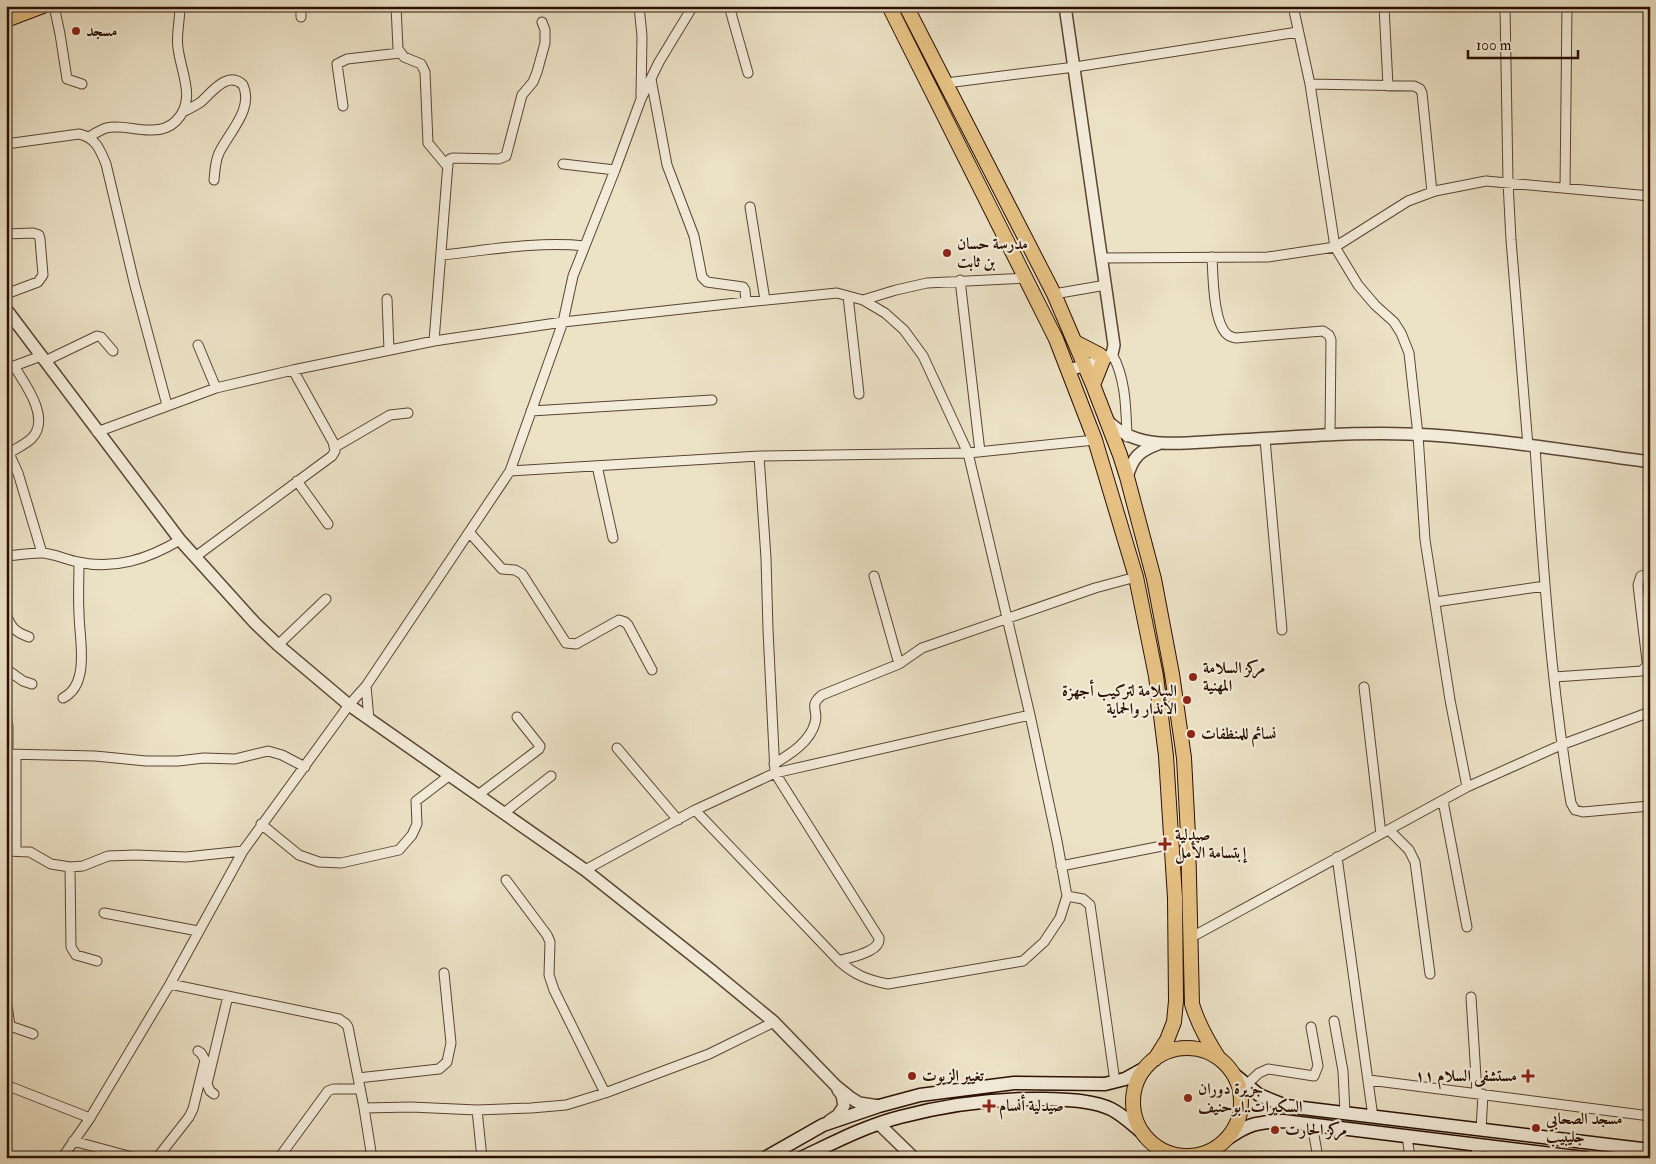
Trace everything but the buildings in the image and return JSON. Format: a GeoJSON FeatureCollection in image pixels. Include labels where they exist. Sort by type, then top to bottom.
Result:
{"type":"FeatureCollection","features":[{"type":"Feature","properties":{"kind":"main road"},"geometry":{"type":"LineString","coordinates":[[6,20],[43,6]]}},
{"type":"Feature","properties":{"kind":"main road"},"geometry":{"type":"LineString","coordinates":[[889,6],[1026,278],[1068,367],[1095,440],[1136,577],[1156,676],[1166,756],[1172,844],[1176,1001],[1174,1022],[1167,1040],[1138,1078],[1133,1101],[1138,1124],[1144,1134]]}},
{"type":"Feature","properties":{"kind":"main road"},"geometry":{"type":"LineString","coordinates":[[906,6],[1054,294],[1075,342],[1127,476],[1154,578],[1172,674],[1184,758],[1192,1004],[1197,1021],[1218,1057]]}},
{"type":"Feature","properties":{"kind":"main road"},"geometry":{"type":"LineString","coordinates":[[1075,342],[1106,356],[1092,385]]}},
{"type":"Feature","properties":{"kind":"main road"},"geometry":{"type":"LineString","coordinates":[[765,1158],[823,1125],[879,1106],[920,1095],[1014,1083],[1105,1084],[1125,1079],[1166,1052],[1180,1048],[1206,1051],[1218,1057],[1228,1065],[1246,1086],[1271,1101],[1286,1106],[1650,1150]]}},
{"type":"Feature","properties":{"kind":"main road"},"geometry":{"type":"LineString","coordinates":[[1218,1148],[1235,1128],[1240,1115],[1240,1088],[1235,1075]]}},
{"type":"Feature","properties":{"kind":"main road"},"geometry":{"type":"LineString","coordinates":[[801,1158],[850,1135],[898,1117],[972,1101],[1012,1098],[1080,1101],[1110,1108],[1144,1134],[1161,1152],[1181,1156],[1193,1156],[1218,1148],[1245,1127],[1261,1122],[1283,1121],[1476,1144],[1528,1154],[1585,1158]]}},
{"type":"Feature","properties":{"kind":"street"},"geometry":{"type":"LineString","coordinates":[[54,6],[68,79],[82,84]]}},
{"type":"Feature","properties":{"kind":"street"},"geometry":{"type":"LineString","coordinates":[[88,137],[104,128],[115,126],[151,130],[167,128],[183,112],[188,100],[178,46],[180,6]]}},
{"type":"Feature","properties":{"kind":"street"},"geometry":{"type":"LineString","coordinates":[[301,6],[302,18]]}},
{"type":"Feature","properties":{"kind":"street"},"geometry":{"type":"LineString","coordinates":[[396,6],[398,49],[404,57],[421,64],[424,68],[428,143],[448,167]]}},
{"type":"Feature","properties":{"kind":"street"},"geometry":{"type":"LineString","coordinates":[[639,6],[642,36],[641,99]]}},
{"type":"Feature","properties":{"kind":"street"},"geometry":{"type":"LineString","coordinates":[[62,1158],[90,1118],[170,984],[243,851],[349,705],[366,686],[510,471],[563,322],[573,276],[616,170],[641,99],[659,62],[693,6]]}},
{"type":"Feature","properties":{"kind":"street"},"geometry":{"type":"LineString","coordinates":[[729,6],[748,72]]}},
{"type":"Feature","properties":{"kind":"street"},"geometry":{"type":"LineString","coordinates":[[1065,6],[1114,346],[1106,356],[1068,367]]}},
{"type":"Feature","properties":{"kind":"street"},"geometry":{"type":"LineString","coordinates":[[1293,6],[1310,84],[1335,247],[1358,285],[1375,305],[1394,322],[1401,333],[1409,353],[1418,435],[1425,540],[1450,700],[1467,787]]}},
{"type":"Feature","properties":{"kind":"street"},"geometry":{"type":"LineString","coordinates":[[1384,6],[1388,86]]}},
{"type":"Feature","properties":{"kind":"street"},"geometry":{"type":"LineString","coordinates":[[1505,6],[1508,182],[1511,240],[1561,745],[1571,803],[1575,810],[1583,812],[1650,806]]}},
{"type":"Feature","properties":{"kind":"street"},"geometry":{"type":"LineString","coordinates":[[1565,188],[1568,6]]}},
{"type":"Feature","properties":{"kind":"street"},"geometry":{"type":"LineString","coordinates":[[434,341],[449,161],[453,158],[499,159],[506,156],[522,95],[536,78],[543,52],[545,36],[542,22]]}},
{"type":"Feature","properties":{"kind":"street"},"geometry":{"type":"LineString","coordinates":[[946,83],[1075,67],[1298,32]]}},
{"type":"Feature","properties":{"kind":"street"},"geometry":{"type":"LineString","coordinates":[[343,106],[337,64],[347,59],[400,53]]}},
{"type":"Feature","properties":{"kind":"street"},"geometry":{"type":"LineString","coordinates":[[650,79],[667,164],[694,236],[702,277],[707,282],[742,287],[745,290],[746,302]]}},
{"type":"Feature","properties":{"kind":"street"},"geometry":{"type":"LineString","coordinates":[[183,112],[201,102],[221,83],[234,80],[243,85],[246,94],[244,111],[218,154],[214,180]]}},
{"type":"Feature","properties":{"kind":"street"},"geometry":{"type":"LineString","coordinates":[[1310,84],[1414,86],[1420,89],[1422,93],[1432,192]]}},
{"type":"Feature","properties":{"kind":"street"},"geometry":{"type":"LineString","coordinates":[[6,144],[79,134],[88,137],[98,145],[106,164],[134,282],[168,405]]}},
{"type":"Feature","properties":{"kind":"street"},"geometry":{"type":"LineString","coordinates":[[564,164],[616,170]]}},
{"type":"Feature","properties":{"kind":"street"},"geometry":{"type":"LineString","coordinates":[[1102,258],[1268,257],[1335,247],[1408,200],[1432,192],[1486,181],[1650,196]]}},
{"type":"Feature","properties":{"kind":"street"},"geometry":{"type":"LineString","coordinates":[[750,207],[765,300]]}},
{"type":"Feature","properties":{"kind":"street"},"geometry":{"type":"LineString","coordinates":[[6,234],[33,233],[39,235],[43,275],[38,282],[6,294]]}},
{"type":"Feature","properties":{"kind":"street"},"geometry":{"type":"LineString","coordinates":[[442,255],[536,245],[564,244],[585,246]]}},
{"type":"Feature","properties":{"kind":"street"},"geometry":{"type":"LineString","coordinates":[[1212,257],[1217,314],[1222,327],[1228,335],[1236,338],[1323,331],[1329,336],[1331,340],[1330,434]]}},
{"type":"Feature","properties":{"kind":"street"},"geometry":{"type":"LineString","coordinates":[[863,300],[927,283],[1026,278]]}},
{"type":"Feature","properties":{"kind":"street"},"geometry":{"type":"LineString","coordinates":[[960,280],[980,452]]}},
{"type":"Feature","properties":{"kind":"street"},"geometry":{"type":"LineString","coordinates":[[1054,294],[1106,285]]}},
{"type":"Feature","properties":{"kind":"street"},"geometry":{"type":"LineString","coordinates":[[97,432],[216,388],[434,341],[563,322],[837,294],[863,300],[885,313],[904,330],[923,356],[968,454],[1030,714],[1067,896],[1060,918],[1044,942],[1022,961],[888,984],[870,981],[852,973],[839,961],[695,810]]}},
{"type":"Feature","properties":{"kind":"street"},"geometry":{"type":"LineString","coordinates":[[848,296],[859,394]]}},
{"type":"Feature","properties":{"kind":"street"},"geometry":{"type":"LineString","coordinates":[[387,299],[389,350]]}},
{"type":"Feature","properties":{"kind":"street"},"geometry":{"type":"LineString","coordinates":[[6,309],[180,540],[255,623],[278,645],[349,705],[585,870],[774,1022],[836,1086],[859,1103],[879,1106]]}},
{"type":"Feature","properties":{"kind":"street"},"geometry":{"type":"LineString","coordinates":[[42,553],[18,473],[8,450],[31,439],[38,427],[37,405],[10,367],[43,358],[97,336],[101,337],[114,351]]}},
{"type":"Feature","properties":{"kind":"street"},"geometry":{"type":"LineString","coordinates":[[198,346],[216,388]]}},
{"type":"Feature","properties":{"kind":"street"},"geometry":{"type":"LineString","coordinates":[[1106,356],[1118,364],[1123,389],[1127,436]]}},
{"type":"Feature","properties":{"kind":"street"},"geometry":{"type":"LineString","coordinates":[[195,557],[332,456],[335,451],[335,447],[293,370]]}},
{"type":"Feature","properties":{"kind":"street"},"geometry":{"type":"LineString","coordinates":[[531,411],[712,400]]}},
{"type":"Feature","properties":{"kind":"street"},"geometry":{"type":"LineString","coordinates":[[335,447],[390,415],[408,413]]}},
{"type":"Feature","properties":{"kind":"street"},"geometry":{"type":"LineString","coordinates":[[1106,420],[1127,436],[1160,444]]}},
{"type":"Feature","properties":{"kind":"street"},"geometry":{"type":"LineString","coordinates":[[1127,476],[1137,456],[1145,449],[1160,444],[1330,434],[1418,435],[1532,446],[1650,462]]}},
{"type":"Feature","properties":{"kind":"street"},"geometry":{"type":"LineString","coordinates":[[1265,439],[1282,630]]}},
{"type":"Feature","properties":{"kind":"street"},"geometry":{"type":"LineString","coordinates":[[510,471],[759,456],[968,454],[1095,440]]}},
{"type":"Feature","properties":{"kind":"street"},"geometry":{"type":"LineString","coordinates":[[759,456],[766,558],[775,768],[880,942],[872,950],[839,961]]}},
{"type":"Feature","properties":{"kind":"street"},"geometry":{"type":"LineString","coordinates":[[598,466],[613,538]]}},
{"type":"Feature","properties":{"kind":"street"},"geometry":{"type":"LineString","coordinates":[[297,481],[328,524]]}},
{"type":"Feature","properties":{"kind":"street"},"geometry":{"type":"LineString","coordinates":[[469,532],[502,568],[515,570],[522,574],[566,643],[576,644],[622,620],[628,625],[652,670]]}},
{"type":"Feature","properties":{"kind":"street"},"geometry":{"type":"LineString","coordinates":[[6,556],[42,553],[79,563],[113,565],[126,563],[164,550],[180,540]]}},
{"type":"Feature","properties":{"kind":"street"},"geometry":{"type":"LineString","coordinates":[[63,698],[73,690],[77,683],[81,666],[79,563]]}},
{"type":"Feature","properties":{"kind":"street"},"geometry":{"type":"LineString","coordinates":[[1554,677],[1645,669],[1647,661],[1638,585],[1641,576],[1650,574]]}},
{"type":"Feature","properties":{"kind":"street"},"geometry":{"type":"LineString","coordinates":[[874,576],[899,664]]}},
{"type":"Feature","properties":{"kind":"street"},"geometry":{"type":"LineString","coordinates":[[775,768],[801,745],[813,730],[816,720],[813,706],[822,695],[899,664],[922,648],[1095,588],[1136,577]]}},
{"type":"Feature","properties":{"kind":"street"},"geometry":{"type":"LineString","coordinates":[[1435,602],[1545,586]]}},
{"type":"Feature","properties":{"kind":"street"},"geometry":{"type":"LineString","coordinates":[[278,645],[326,599]]}},
{"type":"Feature","properties":{"kind":"street"},"geometry":{"type":"LineString","coordinates":[[6,613],[13,629],[29,637]]}},
{"type":"Feature","properties":{"kind":"street"},"geometry":{"type":"LineString","coordinates":[[6,669],[23,682],[32,684]]}},
{"type":"Feature","properties":{"kind":"street"},"geometry":{"type":"LineString","coordinates":[[366,686],[369,719]]}},
{"type":"Feature","properties":{"kind":"street"},"geometry":{"type":"LineString","coordinates":[[1364,687],[1385,832],[1409,850],[1415,862],[1430,974]]}},
{"type":"Feature","properties":{"kind":"street"},"geometry":{"type":"LineString","coordinates":[[1190,938],[1467,787],[1561,745],[1650,712]]}},
{"type":"Feature","properties":{"kind":"street"},"geometry":{"type":"LineString","coordinates":[[585,870],[775,768],[1030,714]]}},
{"type":"Feature","properties":{"kind":"street"},"geometry":{"type":"LineString","coordinates":[[6,715],[16,802],[16,851]]}},
{"type":"Feature","properties":{"kind":"street"},"geometry":{"type":"LineString","coordinates":[[478,795],[540,746],[517,717]]}},
{"type":"Feature","properties":{"kind":"street"},"geometry":{"type":"LineString","coordinates":[[617,748],[678,820]]}},
{"type":"Feature","properties":{"kind":"street"},"geometry":{"type":"LineString","coordinates":[[10,754],[102,756],[146,761],[178,761],[204,758],[235,759],[268,751],[282,754],[305,767]]}},
{"type":"Feature","properties":{"kind":"street"},"geometry":{"type":"LineString","coordinates":[[261,824],[299,855],[319,862],[341,862],[399,850],[412,836],[417,824],[416,801],[450,775]]}},
{"type":"Feature","properties":{"kind":"street"},"geometry":{"type":"LineString","coordinates":[[504,813],[551,776]]}},
{"type":"Feature","properties":{"kind":"street"},"geometry":{"type":"LineString","coordinates":[[1443,801],[1467,927]]}},
{"type":"Feature","properties":{"kind":"street"},"geometry":{"type":"LineString","coordinates":[[6,802],[16,802]]}},
{"type":"Feature","properties":{"kind":"street"},"geometry":{"type":"LineString","coordinates":[[1061,866],[1172,844]]}},
{"type":"Feature","properties":{"kind":"street"},"geometry":{"type":"LineString","coordinates":[[6,851],[30,852],[51,864],[70,867],[83,866],[108,856],[136,854],[186,857],[243,851]]}},
{"type":"Feature","properties":{"kind":"street"},"geometry":{"type":"LineString","coordinates":[[1338,857],[1373,1117]]}},
{"type":"Feature","properties":{"kind":"street"},"geometry":{"type":"LineString","coordinates":[[70,867],[71,947],[76,955],[97,961]]}},
{"type":"Feature","properties":{"kind":"street"},"geometry":{"type":"LineString","coordinates":[[506,880],[547,935],[550,942],[549,974],[554,990],[605,1093]]}},
{"type":"Feature","properties":{"kind":"street"},"geometry":{"type":"LineString","coordinates":[[1067,896],[1083,899],[1090,905],[1115,1082]]}},
{"type":"Feature","properties":{"kind":"street"},"geometry":{"type":"LineString","coordinates":[[6,909],[6,929]]}},
{"type":"Feature","properties":{"kind":"street"},"geometry":{"type":"LineString","coordinates":[[104,913],[198,931]]}},
{"type":"Feature","properties":{"kind":"street"},"geometry":{"type":"LineString","coordinates":[[358,1078],[439,1069],[447,1062],[451,1043],[444,973]]}},
{"type":"Feature","properties":{"kind":"street"},"geometry":{"type":"LineString","coordinates":[[170,984],[343,1021],[348,1027],[372,1158]]}},
{"type":"Feature","properties":{"kind":"street"},"geometry":{"type":"LineString","coordinates":[[214,1094],[210,1091],[207,1084],[228,996]]}},
{"type":"Feature","properties":{"kind":"street"},"geometry":{"type":"LineString","coordinates":[[1471,997],[1480,1093],[1481,1130]]}},
{"type":"Feature","properties":{"kind":"street"},"geometry":{"type":"LineString","coordinates":[[6,998],[10,1026],[33,1034]]}},
{"type":"Feature","properties":{"kind":"street"},"geometry":{"type":"LineString","coordinates":[[1334,1021],[1343,1071],[1346,1113]]}},
{"type":"Feature","properties":{"kind":"street"},"geometry":{"type":"LineString","coordinates":[[364,1108],[411,1107],[477,1110],[566,1105],[605,1093],[709,1054],[774,1022]]}},
{"type":"Feature","properties":{"kind":"street"},"geometry":{"type":"LineString","coordinates":[[1246,1086],[1259,1073],[1268,1070],[1314,1076],[1318,1066],[1312,1027]]}},
{"type":"Feature","properties":{"kind":"street"},"geometry":{"type":"LineString","coordinates":[[157,1158],[184,1124],[193,1109],[205,1060],[198,1051]]}},
{"type":"Feature","properties":{"kind":"street"},"geometry":{"type":"LineString","coordinates":[[1368,1080],[1650,1116]]}},
{"type":"Feature","properties":{"kind":"street"},"geometry":{"type":"LineString","coordinates":[[6,1085],[90,1118]]}},
{"type":"Feature","properties":{"kind":"street"},"geometry":{"type":"LineString","coordinates":[[823,1125],[838,1116],[844,1106],[842,1095],[836,1086]]}},
{"type":"Feature","properties":{"kind":"street"},"geometry":{"type":"LineString","coordinates":[[279,1158],[328,1091],[333,1089],[360,1089]]}},
{"type":"Feature","properties":{"kind":"street"},"geometry":{"type":"LineString","coordinates":[[477,1110],[482,1158]]}},
{"type":"Feature","properties":{"kind":"street"},"geometry":{"type":"LineString","coordinates":[[879,1124],[914,1158]]}},
{"type":"Feature","properties":{"kind":"street"},"geometry":{"type":"LineString","coordinates":[[1312,1124],[1318,1158]]}},
{"type":"Feature","properties":{"kind":"street"},"geometry":{"type":"LineString","coordinates":[[1407,1136],[1410,1158]]}},
{"type":"Feature","properties":{"kind":"street"},"geometry":{"type":"LineString","coordinates":[[73,1141],[136,1158]]}},
{"type":"Feature","properties":{"kind":"street"},"geometry":{"type":"LineString","coordinates":[[1476,1144],[1477,1158]]}},
{"type":"Feature","properties":{"kind":"place","name":"مسجد"},"geometry":{"type":"Point","coordinates":[76,31]}},
{"type":"Feature","properties":{"kind":"place","name":"مدرسة حسان بن ثابت"},"geometry":{"type":"Point","coordinates":[947,253]}},
{"type":"Feature","properties":{"kind":"place","name":"مركز السلامة المهنية"},"geometry":{"type":"Point","coordinates":[1193,677]}},
{"type":"Feature","properties":{"kind":"place","name":"السلامة لتركيب أجهزة الأنذار والحماية"},"geometry":{"type":"Point","coordinates":[1187,700]}},
{"type":"Feature","properties":{"kind":"place","name":"نسائم للمنظفات"},"geometry":{"type":"Point","coordinates":[1191,734]}},
{"type":"Feature","properties":{"kind":"place","name":"صيدلية إبتسامة الأمل"},"geometry":{"type":"Point","coordinates":[1165,844]}},
{"type":"Feature","properties":{"kind":"place","name":"تغيير الزيوت"},"geometry":{"type":"Point","coordinates":[912,1076]}},
{"type":"Feature","properties":{"kind":"place","name":"مستشفى السلام ١١"},"geometry":{"type":"Point","coordinates":[1528,1076]}},
{"type":"Feature","properties":{"kind":"place","name":"جزيرة دوران السكيرات..ابوحنيف"},"geometry":{"type":"Point","coordinates":[1188,1098]}},
{"type":"Feature","properties":{"kind":"place","name":"صيدلية أنسام"},"geometry":{"type":"Point","coordinates":[989,1106]}},
{"type":"Feature","properties":{"kind":"place","name":"مسجد الصحابي جليبيب"},"geometry":{"type":"Point","coordinates":[1536,1128]}},
{"type":"Feature","properties":{"kind":"place","name":"مركز الحارت"},"geometry":{"type":"Point","coordinates":[1275,1130]}}]}
